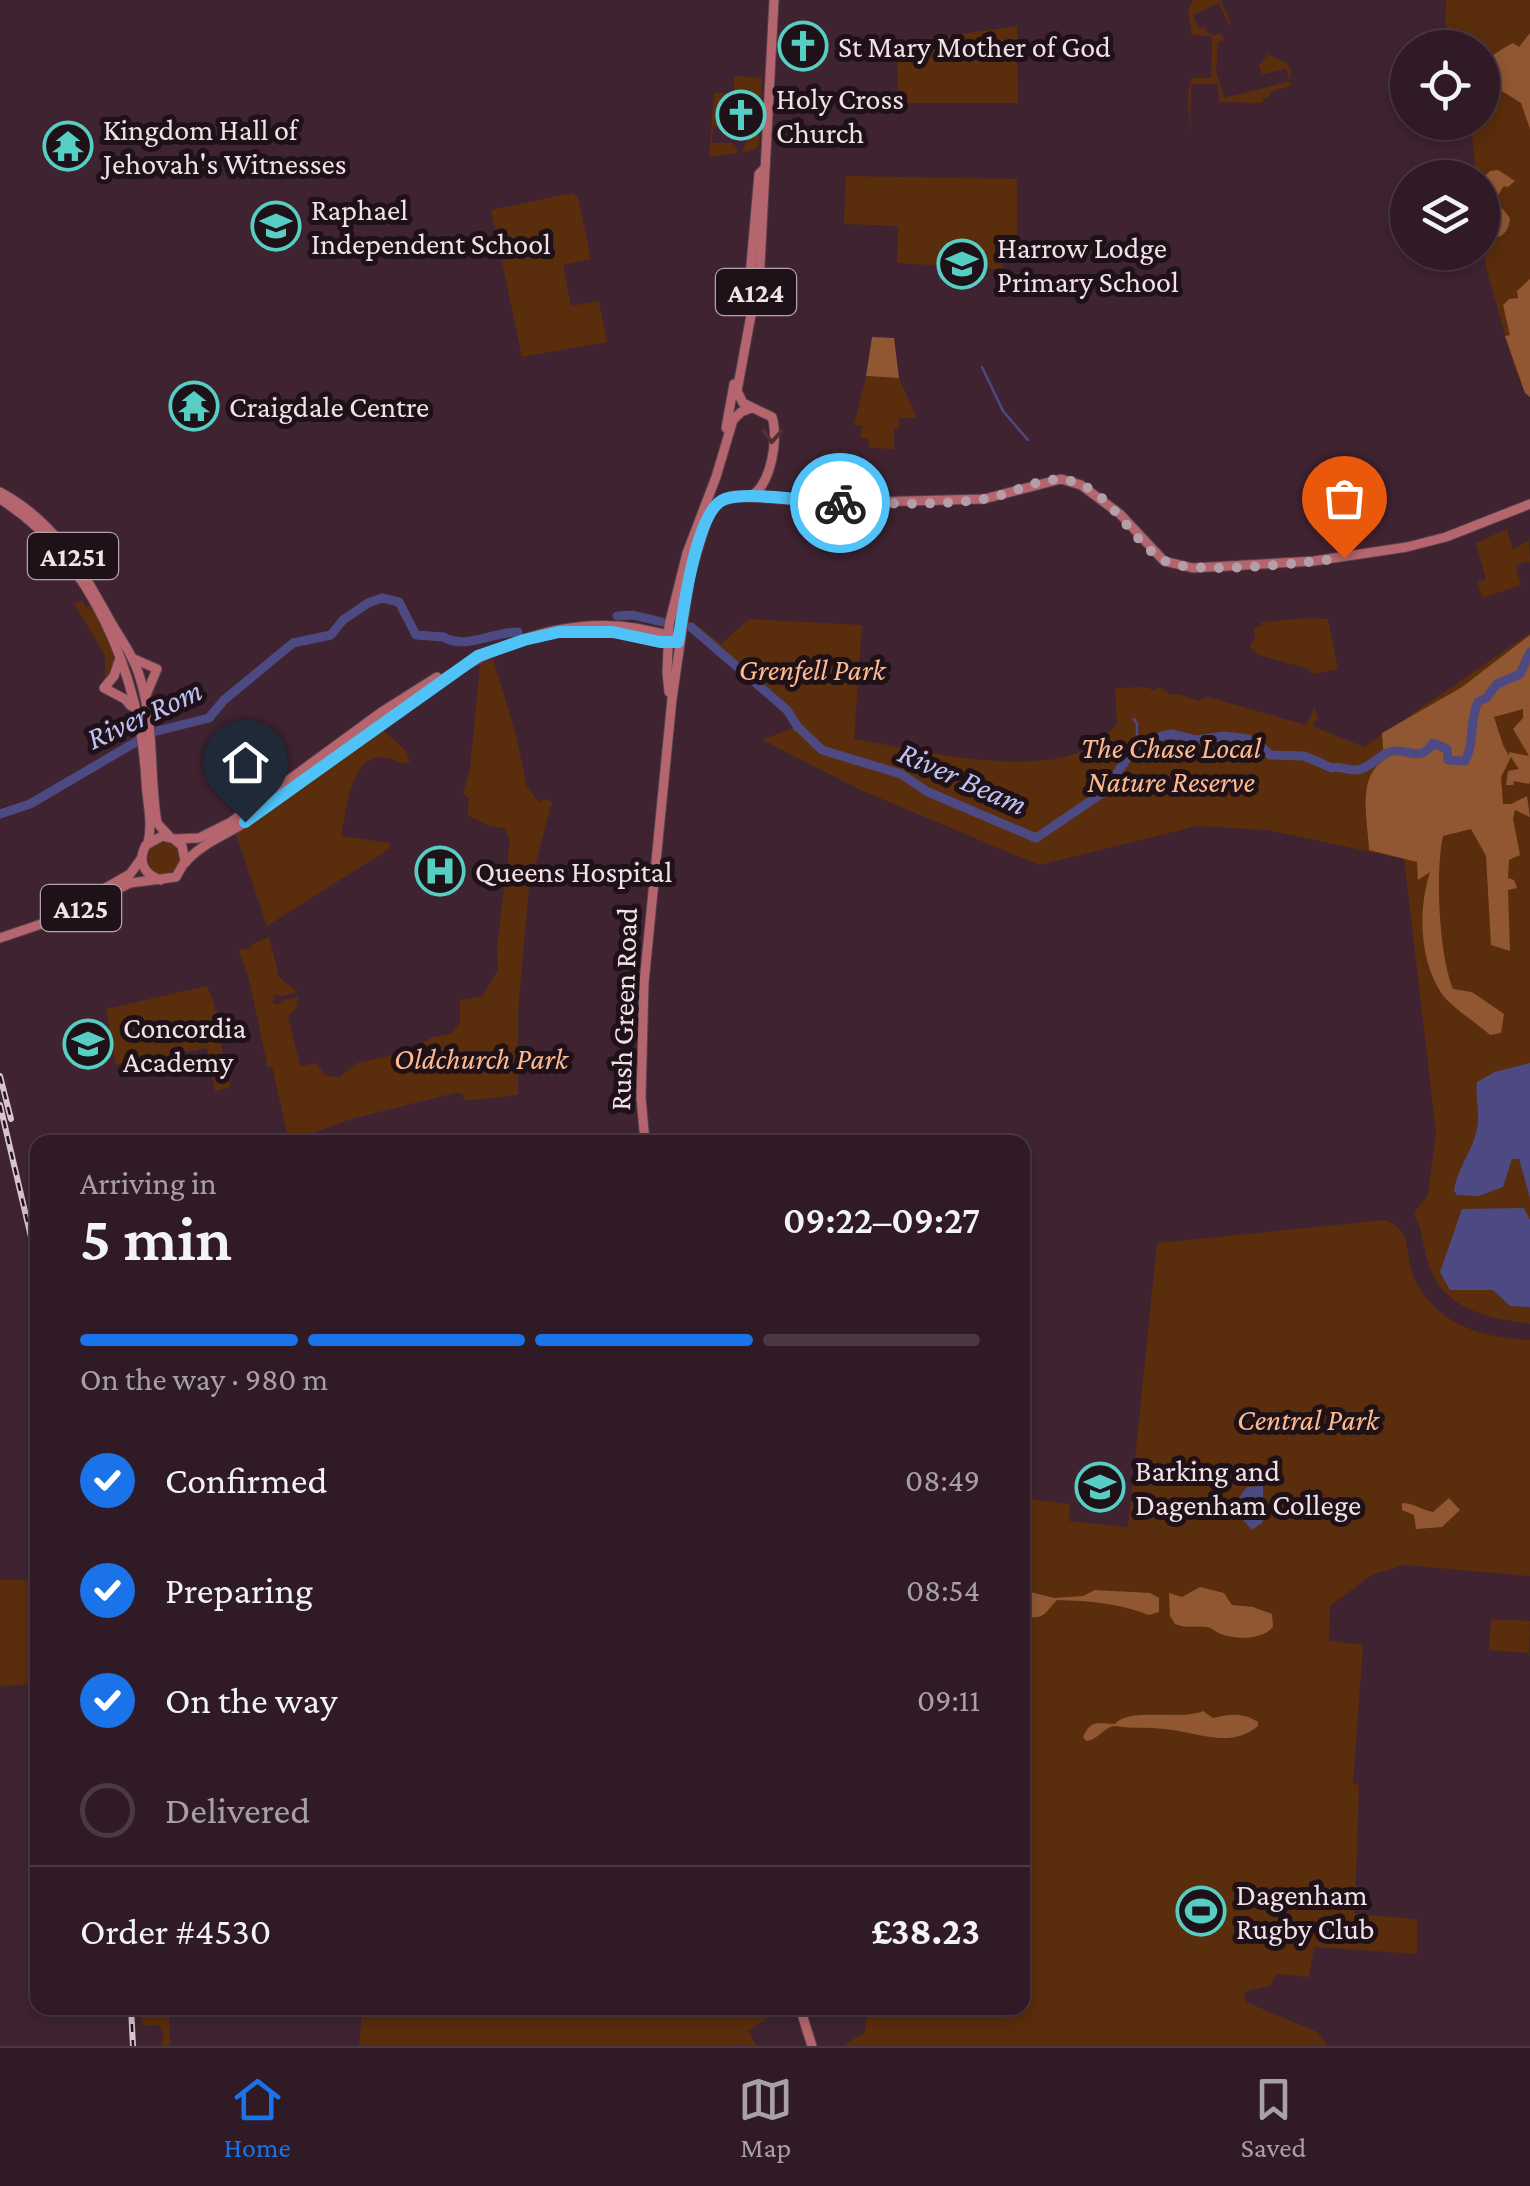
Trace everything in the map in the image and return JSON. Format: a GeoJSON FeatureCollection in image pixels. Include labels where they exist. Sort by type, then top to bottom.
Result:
{"type":"FeatureCollection","features":[{"type":"Feature","properties":{"kind":"main road","name":"A124"},"geometry":{"type":"LineString","coordinates":[[750,408],[742,403],[738,391],[760,266],[774,0]]}},
{"type":"Feature","properties":{"kind":"main road","name":"A124"},"geometry":{"type":"LineString","coordinates":[[722,455],[749,296],[759,174],[763,170]]}},
{"type":"Feature","properties":{"kind":"main road"},"geometry":{"type":"LineString","coordinates":[[670,636],[687,554],[734,418],[750,408],[766,413],[775,424],[762,488],[743,497],[725,490],[716,477]]}},
{"type":"Feature","properties":{"kind":"main road"},"geometry":{"type":"LineString","coordinates":[[766,478],[770,489],[784,498]]}},
{"type":"Feature","properties":{"kind":"main road"},"geometry":{"type":"LineString","coordinates":[[670,636],[709,513],[721,500],[743,497],[876,503],[984,499],[1060,479],[1081,485],[1120,514],[1164,561],[1186,568],[1314,561],[1408,547],[1446,537],[1530,504]]}},
{"type":"Feature","properties":{"kind":"main road","name":"A1251"},"geometry":{"type":"LineString","coordinates":[[0,495],[28,508],[56,534],[80,565],[140,676],[145,699],[148,842]]}},
{"type":"Feature","properties":{"kind":"main road","name":"A1251"},"geometry":{"type":"LineString","coordinates":[[0,495],[38,526],[70,564],[106,626],[146,736],[157,823],[172,838]]}},
{"type":"Feature","properties":{"kind":"main road"},"geometry":{"type":"LineString","coordinates":[[459,668],[245,822],[196,850],[176,877],[161,880],[146,872],[141,859],[148,842],[162,836],[199,838],[231,822],[383,711],[431,680],[500,648],[575,626],[601,623],[670,636]]}},
{"type":"Feature","properties":{"kind":"main road"},"geometry":{"type":"LineString","coordinates":[[601,623],[613,632]]}},
{"type":"Feature","properties":{"kind":"main road"},"geometry":{"type":"LineString","coordinates":[[559,632],[670,636]]}},
{"type":"Feature","properties":{"kind":"main road","name":"Rush Green Road"},"geometry":{"type":"LineString","coordinates":[[666,674],[670,636]]}},
{"type":"Feature","properties":{"kind":"main road","name":"Rush Green Road"},"geometry":{"type":"LineString","coordinates":[[644,1135],[644,983],[672,699],[670,636]]}},
{"type":"Feature","properties":{"kind":"main road","name":"Rush Green Road"},"geometry":{"type":"LineString","coordinates":[[645,638],[654,644],[672,699]]}},
{"type":"Feature","properties":{"kind":"main road","name":"A1251"},"geometry":{"type":"LineString","coordinates":[[119,658],[114,676],[104,688],[125,699],[135,710]]}},
{"type":"Feature","properties":{"kind":"main road","name":"A1251"},"geometry":{"type":"LineString","coordinates":[[132,658],[157,669],[145,699]]}},
{"type":"Feature","properties":{"kind":"main road"},"geometry":{"type":"LineString","coordinates":[[172,838],[184,853],[185,864]]}},
{"type":"Feature","properties":{"kind":"main road","name":"A125"},"geometry":{"type":"LineString","coordinates":[[0,935],[64,911],[130,874],[141,859]]}},
{"type":"Feature","properties":{"kind":"main road","name":"A125"},"geometry":{"type":"LineString","coordinates":[[0,935],[65,916],[130,883],[161,880]]}},
{"type":"Feature","properties":{"kind":"main road"},"geometry":{"type":"LineString","coordinates":[[802,2015],[812,2046]]}},
{"type":"Feature","properties":{"kind":"green space"},"geometry":{"type":"Polygon","coordinates":[[[1193,0],[1220,0],[1231,21],[1229,25],[1219,3],[1193,15],[1199,29],[1205,27],[1214,36],[1221,33],[1224,40],[1218,42],[1216,71],[1224,98],[1290,81],[1290,86],[1270,92],[1262,103],[1219,102],[1218,84],[1191,84],[1190,136],[1191,78],[1211,78],[1212,36],[1192,35],[1188,11],[1193,0]]]}},
{"type":"Feature","properties":{"kind":"green space"},"geometry":{"type":"Polygon","coordinates":[[[1446,0],[1530,0],[1530,397],[1514,366],[1487,270],[1500,270],[1500,160],[1474,160],[1473,140],[1500,140],[1500,30],[1445,30],[1446,0]]]}},
{"type":"Feature","properties":{"kind":"green space"},"geometry":{"type":"Polygon","coordinates":[[[1017,26],[1018,103],[898,103],[897,43],[1017,26]]]}},
{"type":"Feature","properties":{"kind":"green space"},"geometry":{"type":"Polygon","coordinates":[[[1268,54],[1289,67],[1290,81],[1286,69],[1262,74],[1259,65],[1268,54]]]}},
{"type":"Feature","properties":{"kind":"green space"},"geometry":{"type":"Polygon","coordinates":[[[734,76],[762,78],[759,144],[741,153],[748,140],[746,118],[750,112],[746,111],[746,103],[734,103],[731,128],[713,126],[712,143],[732,143],[737,153],[709,157],[714,93],[734,94],[734,76]]]}},
{"type":"Feature","properties":{"kind":"green space"},"geometry":{"type":"Polygon","coordinates":[[[846,176],[1017,179],[1017,258],[1003,258],[1003,268],[993,269],[897,263],[898,226],[844,224],[846,176]]]}},
{"type":"Feature","properties":{"kind":"green space"},"geometry":{"type":"Polygon","coordinates":[[[572,193],[578,197],[591,259],[563,265],[571,306],[599,301],[607,342],[522,357],[491,210],[572,193]]]}},
{"type":"Feature","properties":{"kind":"green space"},"geometry":{"type":"Polygon","coordinates":[[[866,376],[899,378],[917,418],[899,418],[899,428],[894,428],[894,449],[868,448],[870,440],[860,437],[862,425],[854,425],[866,376]]]}},
{"type":"Feature","properties":{"kind":"green space"},"geometry":{"type":"Polygon","coordinates":[[[1507,529],[1513,550],[1529,540],[1530,563],[1525,561],[1516,566],[1521,585],[1482,598],[1478,582],[1486,579],[1476,543],[1507,529]]]}},
{"type":"Feature","properties":{"kind":"green space"},"geometry":{"type":"Polygon","coordinates":[[[82,600],[86,607],[90,605],[112,648],[111,675],[105,678],[105,655],[74,604],[82,600]]]}},
{"type":"Feature","properties":{"kind":"green space"},"geometry":{"type":"Polygon","coordinates":[[[749,619],[862,625],[854,739],[1010,762],[1070,755],[1103,738],[1117,724],[1115,688],[1159,687],[1171,695],[1198,701],[1208,697],[1306,725],[1315,707],[1318,720],[1313,722],[1314,727],[1364,747],[1530,633],[1530,1324],[1471,1310],[1447,1294],[1430,1268],[1414,1213],[1428,1195],[1436,1132],[1404,859],[1268,830],[1198,826],[1039,865],[863,791],[762,740],[800,725],[773,696],[691,625],[691,621],[721,644],[749,619]]]}},
{"type":"Feature","properties":{"kind":"green space"},"geometry":{"type":"Polygon","coordinates":[[[1328,619],[1338,669],[1313,674],[1309,669],[1258,655],[1249,646],[1255,639],[1254,628],[1261,626],[1261,622],[1328,619]]]}},
{"type":"Feature","properties":{"kind":"green space","name":"Oldchurch Park"},"geometry":{"type":"Polygon","coordinates":[[[493,659],[527,787],[539,802],[552,802],[529,888],[518,1011],[518,1095],[463,1101],[465,1096],[459,1092],[351,1119],[308,1135],[287,1135],[239,950],[252,948],[252,944],[269,937],[279,977],[297,992],[275,994],[272,1002],[278,1005],[298,997],[296,1008],[288,1017],[300,1066],[316,1063],[325,1075],[339,1078],[357,1063],[407,1052],[433,1037],[451,1034],[460,1022],[460,1000],[482,996],[498,971],[497,946],[510,839],[504,828],[467,815],[469,799],[463,793],[470,769],[480,665],[493,659]]]}},
{"type":"Feature","properties":{"kind":"green space"},"geometry":{"type":"Polygon","coordinates":[[[382,729],[406,751],[410,762],[373,759],[363,766],[350,791],[341,836],[390,843],[389,849],[267,926],[236,834],[382,729]]]}},
{"type":"Feature","properties":{"kind":"green space"},"geometry":{"type":"Polygon","coordinates":[[[164,842],[175,847],[180,858],[175,869],[164,874],[153,869],[148,858],[153,847],[164,842]]]}},
{"type":"Feature","properties":{"kind":"green space"},"geometry":{"type":"Polygon","coordinates":[[[207,986],[231,1087],[215,1091],[207,1048],[116,1065],[106,1009],[207,986]]]}},
{"type":"Feature","properties":{"kind":"green space","name":"Central Park"},"geometry":{"type":"Polygon","coordinates":[[[1385,1220],[1401,1231],[1414,1278],[1423,1294],[1448,1318],[1478,1332],[1530,1340],[1530,1576],[1403,1565],[1372,1575],[1330,1606],[1329,1641],[1363,1645],[1353,1784],[1359,1785],[1355,1914],[1417,1919],[1417,1954],[1314,1947],[1309,1977],[1276,1974],[1271,1985],[1244,1992],[1246,2002],[1317,2032],[1328,2046],[843,2046],[865,2032],[866,2015],[1030,2015],[1030,1499],[1070,1504],[1069,1521],[1128,1527],[1157,1243],[1385,1220]]]}},
{"type":"Feature","properties":{"kind":"green space"},"geometry":{"type":"Polygon","coordinates":[[[30,1579],[30,1684],[0,1686],[0,1580],[30,1579]]]}},
{"type":"Feature","properties":{"kind":"green space"},"geometry":{"type":"Polygon","coordinates":[[[1491,1619],[1530,1621],[1529,1653],[1489,1650],[1491,1619]]]}},
{"type":"Feature","properties":{"kind":"green space"},"geometry":{"type":"Polygon","coordinates":[[[141,2015],[169,2015],[170,2046],[161,2046],[164,2035],[159,2025],[143,2026],[141,2015]]]}},
{"type":"Feature","properties":{"kind":"green space"},"geometry":{"type":"Polygon","coordinates":[[[362,2015],[772,2015],[748,2031],[757,2046],[359,2046],[362,2015]]]}},
{"type":"Feature","properties":{"kind":"shaded area"},"geometry":{"type":"Polygon","coordinates":[[[1530,33],[1530,129],[1521,103],[1500,92],[1500,51],[1513,43],[1519,47],[1530,33]]]}},
{"type":"Feature","properties":{"kind":"shaded area"},"geometry":{"type":"Polygon","coordinates":[[[1500,171],[1515,181],[1500,192],[1500,171]]]}},
{"type":"Feature","properties":{"kind":"shaded area"},"geometry":{"type":"Polygon","coordinates":[[[1500,207],[1510,218],[1500,236],[1500,207]]]}},
{"type":"Feature","properties":{"kind":"shaded area"},"geometry":{"type":"Polygon","coordinates":[[[1530,279],[1530,397],[1525,393],[1505,336],[1510,335],[1503,305],[1518,298],[1517,291],[1530,279]]]}},
{"type":"Feature","properties":{"kind":"shaded area"},"geometry":{"type":"Polygon","coordinates":[[[872,337],[894,338],[899,378],[866,376],[872,337]]]}},
{"type":"Feature","properties":{"kind":"shaded area"},"geometry":{"type":"Polygon","coordinates":[[[1530,635],[1530,781],[1506,785],[1508,771],[1519,769],[1511,757],[1501,777],[1503,804],[1527,796],[1530,817],[1515,810],[1520,855],[1509,860],[1508,878],[1514,880],[1517,888],[1508,890],[1510,951],[1491,945],[1486,856],[1471,829],[1443,836],[1439,870],[1448,974],[1453,989],[1472,992],[1504,1014],[1501,1033],[1490,1035],[1446,999],[1434,981],[1425,950],[1422,918],[1430,872],[1418,880],[1417,862],[1369,850],[1366,813],[1370,777],[1384,760],[1382,733],[1462,687],[1530,635]],[[1523,709],[1494,717],[1509,756],[1509,752],[1529,756],[1513,729],[1523,718],[1523,709]]]}},
{"type":"Feature","properties":{"kind":"shaded area"},"geometry":{"type":"Polygon","coordinates":[[[1530,1063],[1530,1198],[1519,1159],[1512,1159],[1503,1187],[1479,1196],[1457,1195],[1456,1182],[1477,1131],[1477,1082],[1495,1072],[1530,1063]]]}},
{"type":"Feature","properties":{"kind":"shaded area"},"geometry":{"type":"Polygon","coordinates":[[[1524,1208],[1530,1220],[1530,1307],[1510,1306],[1493,1290],[1450,1290],[1440,1272],[1462,1209],[1524,1208]]]}},
{"type":"Feature","properties":{"kind":"shaded area"},"geometry":{"type":"Polygon","coordinates":[[[1263,1486],[1263,1522],[1252,1530],[1236,1512],[1237,1500],[1247,1487],[1263,1486]]]}},
{"type":"Feature","properties":{"kind":"shaded area"},"geometry":{"type":"Polygon","coordinates":[[[1449,1498],[1460,1510],[1442,1527],[1416,1529],[1414,1515],[1402,1510],[1402,1503],[1433,1512],[1449,1498]]]}},
{"type":"Feature","properties":{"kind":"shaded area"},"geometry":{"type":"Polygon","coordinates":[[[1200,1587],[1224,1593],[1232,1605],[1272,1614],[1273,1627],[1256,1637],[1242,1638],[1207,1627],[1175,1624],[1170,1616],[1169,1593],[1182,1597],[1200,1587]]]}},
{"type":"Feature","properties":{"kind":"shaded area"},"geometry":{"type":"Polygon","coordinates":[[[1095,1590],[1150,1593],[1159,1598],[1159,1612],[1149,1615],[1104,1603],[1057,1600],[1041,1616],[1031,1617],[1030,1592],[1054,1598],[1083,1596],[1095,1590]]]}},
{"type":"Feature","properties":{"kind":"shaded area"},"geometry":{"type":"Polygon","coordinates":[[[1203,1711],[1213,1718],[1247,1717],[1258,1722],[1258,1726],[1236,1737],[1224,1738],[1116,1726],[1091,1740],[1083,1737],[1096,1724],[1115,1724],[1132,1716],[1203,1711]]]}},
{"type":"Feature","properties":{"kind":"waterway"},"geometry":{"type":"LineString","coordinates":[[982,367],[1003,411],[1028,440]]}},
{"type":"Feature","properties":{"kind":"waterway","name":"River Rom"},"geometry":{"type":"LineString","coordinates":[[0,814],[30,804],[153,732],[209,718],[224,700],[293,643],[331,635],[343,620],[368,603],[382,598],[399,602],[416,635],[444,637]]}},
{"type":"Feature","properties":{"kind":"waterway","name":"River Rom"},"geometry":{"type":"LineString","coordinates":[[617,616],[633,615],[662,622]]}},
{"type":"Feature","properties":{"kind":"waterway","name":"River Beam"},"geometry":{"type":"LineString","coordinates":[[691,627],[787,710],[822,750],[901,774],[928,792],[1036,838],[1104,792],[1135,747],[1171,734],[1196,740],[1225,736],[1248,739],[1256,741],[1270,755],[1304,756],[1332,768],[1352,770],[1366,767],[1392,751],[1421,753],[1433,743],[1447,749],[1448,760],[1465,761],[1478,702],[1497,684],[1520,674],[1530,652]]}},
{"type":"Feature","properties":{"kind":"waterway","name":"River Rom"},"geometry":{"type":"LineString","coordinates":[[447,639],[464,642],[518,632]]}},
{"type":"Feature","properties":{"kind":"waterway"},"geometry":{"type":"LineString","coordinates":[[1134,719],[1137,746]]}},
{"type":"Feature","properties":{"kind":"waterway","name":"River Beam"},"geometry":{"type":"LineString","coordinates":[[794,729],[802,731]]}},
{"type":"Feature","properties":{"kind":"railway"},"geometry":{"type":"LineString","coordinates":[[0,1076],[11,1119]]}},
{"type":"Feature","properties":{"kind":"railway"},"geometry":{"type":"LineString","coordinates":[[0,1105],[30,1233]]}},
{"type":"Feature","properties":{"kind":"railway"},"geometry":{"type":"LineString","coordinates":[[131,2015],[133,2046]]}},
{"type":"Feature","properties":{"kind":"way so far"},"geometry":{"type":"LineString","coordinates":[[840,503],[984,499],[1060,479],[1087,489],[1120,514],[1157,556],[1176,566],[1344,558]]}},
{"type":"Feature","properties":{"kind":"place","name":"St Mary Mother of God"},"geometry":{"type":"Point","coordinates":[803,46]}},
{"type":"Feature","properties":{"kind":"place","name":"Holy Cross Church"},"geometry":{"type":"Point","coordinates":[741,115]}},
{"type":"Feature","properties":{"kind":"place","name":"Kingdom Hall of Jehovah's Witnesses"},"geometry":{"type":"Point","coordinates":[68,146]}},
{"type":"Feature","properties":{"kind":"place","name":"Raphael Independent School"},"geometry":{"type":"Point","coordinates":[276,226]}},
{"type":"Feature","properties":{"kind":"place","name":"Harrow Lodge Primary School"},"geometry":{"type":"Point","coordinates":[962,264]}},
{"type":"Feature","properties":{"kind":"place","name":"Craigdale Centre"},"geometry":{"type":"Point","coordinates":[194,406]}},
{"type":"Feature","properties":{"kind":"place","name":"Queens Hospital"},"geometry":{"type":"Point","coordinates":[440,871]}},
{"type":"Feature","properties":{"kind":"place","name":"Concordia Academy"},"geometry":{"type":"Point","coordinates":[88,1044]}},
{"type":"Feature","properties":{"kind":"place","name":"Barking and Dagenham College"},"geometry":{"type":"Point","coordinates":[1100,1487]}},
{"type":"Feature","properties":{"kind":"place","name":"Dagenham Rugby Club"},"geometry":{"type":"Point","coordinates":[1201,1911]}},
{"type":"Feature","properties":{"kind":"route"},"geometry":{"type":"LineString","coordinates":[[245,822],[478,656],[559,632],[613,632],[678,642],[698,544],[709,513],[721,500],[738,496],[840,503]]}},
{"type":"Feature","properties":{"kind":"park label","name":"Grenfell Park"},"geometry":{"type":"Point","coordinates":[812,669]}},
{"type":"Feature","properties":{"kind":"park label","name":"The Chase Local Nature Reserve"},"geometry":{"type":"Point","coordinates":[1171,764]}}]}
